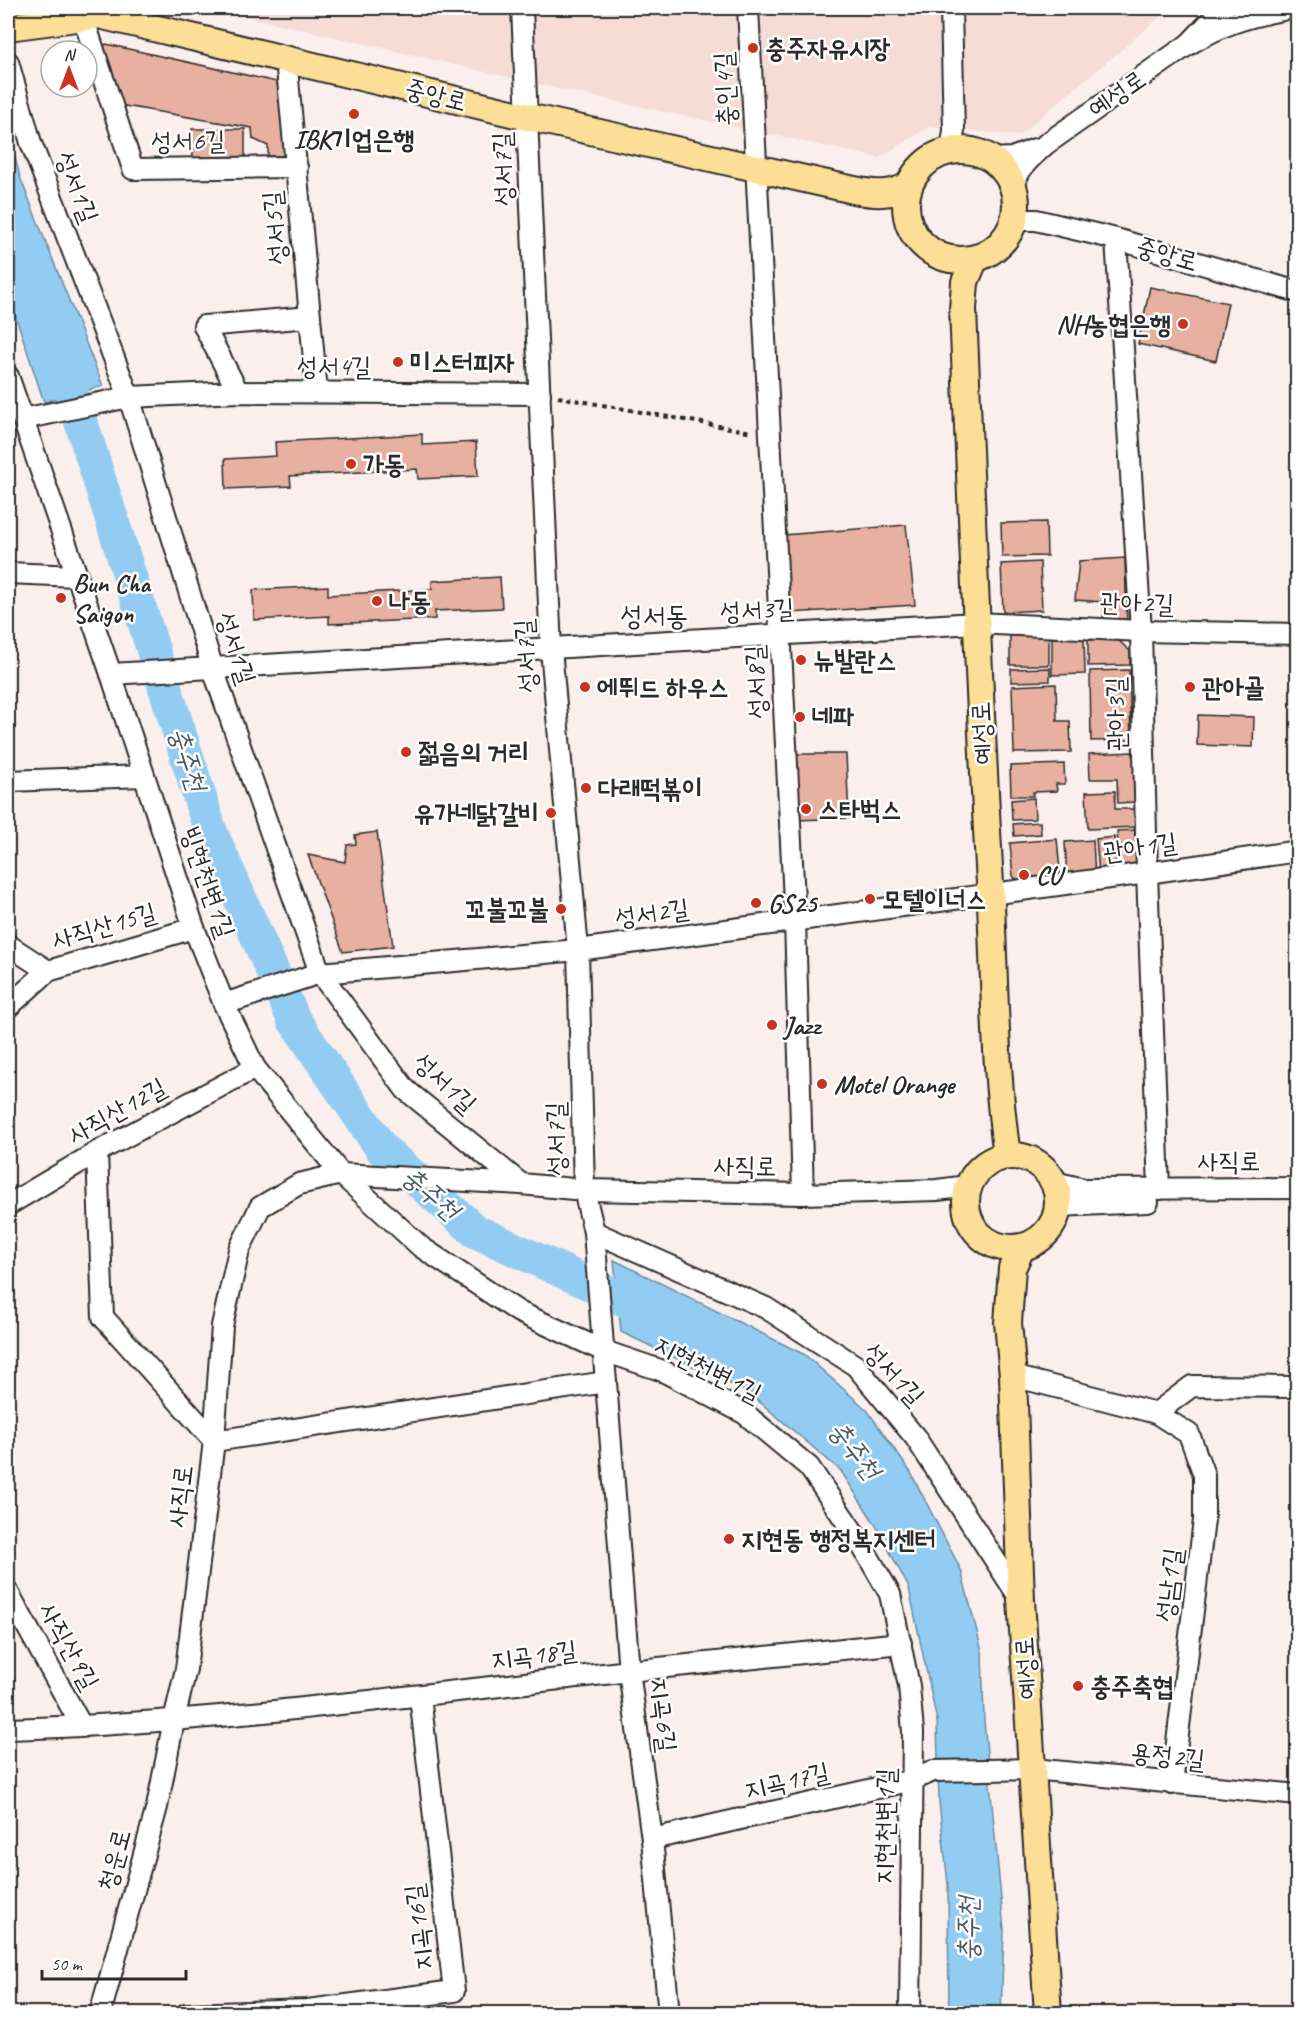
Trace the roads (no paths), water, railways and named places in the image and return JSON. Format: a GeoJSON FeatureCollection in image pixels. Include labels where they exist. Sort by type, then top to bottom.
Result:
{"type":"FeatureCollection","features":[{"type":"Feature","properties":{"kind":"main road","name":"중앙로"},"geometry":{"type":"LineString","coordinates":[[8,27],[94,13],[528,117],[864,192],[891,192],[909,185]]}},
{"type":"Feature","properties":{"kind":"main road"},"geometry":{"type":"LineString","coordinates":[[956,144],[993,159],[1006,171],[1020,210],[1008,235],[999,246],[975,258],[960,260],[934,253],[912,231],[908,221],[906,203],[909,185],[918,170],[932,158],[956,144]]}},
{"type":"Feature","properties":{"kind":"main road","name":"중앙로"},"geometry":{"type":"LineString","coordinates":[[864,192],[889,204],[908,221]]}},
{"type":"Feature","properties":{"kind":"main road","name":"예성로"},"geometry":{"type":"LineString","coordinates":[[944,257],[956,274],[963,309]]}},
{"type":"Feature","properties":{"kind":"main road","name":"예성로"},"geometry":{"type":"LineString","coordinates":[[975,258],[965,282],[963,309],[999,1089],[1006,1155]]}},
{"type":"Feature","properties":{"kind":"main road"},"geometry":{"type":"LineString","coordinates":[[1006,1155],[1021,1156],[1034,1161],[1046,1170],[1056,1194],[1055,1218],[1050,1228],[1042,1237],[1022,1247],[998,1246],[988,1241],[975,1229],[966,1212],[965,1199],[974,1174],[983,1165],[1006,1155]]}},
{"type":"Feature","properties":{"kind":"main road"},"geometry":{"type":"LineString","coordinates":[[988,1241],[996,1266],[1008,1323]]}},
{"type":"Feature","properties":{"kind":"main road"},"geometry":{"type":"LineString","coordinates":[[1008,1323],[1012,1268],[1022,1247]]}},
{"type":"Feature","properties":{"kind":"main road","name":"예성로"},"geometry":{"type":"LineString","coordinates":[[1008,1323],[1013,1376],[1021,1600],[1048,2013]]}},
{"type":"Feature","properties":{"kind":"street","name":"성서7길"},"geometry":{"type":"LineString","coordinates":[[522,8],[551,649],[578,950],[584,1190],[594,1232]]}},
{"type":"Feature","properties":{"kind":"street","name":"충인4길"},"geometry":{"type":"LineString","coordinates":[[748,8],[755,168]]}},
{"type":"Feature","properties":{"kind":"street"},"geometry":{"type":"LineString","coordinates":[[951,8],[956,144]]}},
{"type":"Feature","properties":{"kind":"street","name":"예성로"},"geometry":{"type":"LineString","coordinates":[[1189,44],[1223,8]]}},
{"type":"Feature","properties":{"kind":"street","name":"예성로"},"geometry":{"type":"LineString","coordinates":[[1020,210],[1017,176],[1023,166],[1046,144],[1189,44],[1217,28],[1238,20],[1287,9]]}},
{"type":"Feature","properties":{"kind":"street","name":"성서6길"},"geometry":{"type":"LineString","coordinates":[[94,13],[133,169],[297,167]]}},
{"type":"Feature","properties":{"kind":"street","name":"성서5길"},"geometry":{"type":"LineString","coordinates":[[286,58],[317,392]]}},
{"type":"Feature","properties":{"kind":"street","name":"성서1길"},"geometry":{"type":"LineString","coordinates":[[8,62],[31,143],[129,397],[213,669],[320,973],[406,1090],[521,1184]]}},
{"type":"Feature","properties":{"kind":"street","name":"예성로"},"geometry":{"type":"LineString","coordinates":[[993,159],[1019,156],[1046,144]]}},
{"type":"Feature","properties":{"kind":"street","name":"성서8길"},"geometry":{"type":"LineString","coordinates":[[755,168],[795,920],[803,1194]]}},
{"type":"Feature","properties":{"kind":"street","name":"중앙로"},"geometry":{"type":"LineString","coordinates":[[1020,210],[1298,292]]}},
{"type":"Feature","properties":{"kind":"street","name":"관아3길"},"geometry":{"type":"LineString","coordinates":[[1116,239],[1141,631],[1147,873],[1159,1188]]}},
{"type":"Feature","properties":{"kind":"street"},"geometry":{"type":"LineString","coordinates":[[238,392],[204,326],[310,317]]}},
{"type":"Feature","properties":{"kind":"street","name":"빙현천변1길"},"geometry":{"type":"LineString","coordinates":[[8,376],[111,674],[194,928],[224,1004],[255,1068],[341,1174]]}},
{"type":"Feature","properties":{"kind":"street","name":"성서4길"},"geometry":{"type":"LineString","coordinates":[[23,419],[129,397],[238,392],[540,394]]}},
{"type":"Feature","properties":{"kind":"street"},"geometry":{"type":"LineString","coordinates":[[8,573],[76,576]]}},
{"type":"Feature","properties":{"kind":"street","name":"관아2길"},"geometry":{"type":"LineString","coordinates":[[976,623],[1141,631],[1298,634]]}},
{"type":"Feature","properties":{"kind":"street","name":"성서3길"},"geometry":{"type":"LineString","coordinates":[[111,674],[976,623]]}},
{"type":"Feature","properties":{"kind":"street"},"geometry":{"type":"LineString","coordinates":[[8,780],[144,776]]}},
{"type":"Feature","properties":{"kind":"street","name":"관아1길"},"geometry":{"type":"LineString","coordinates":[[991,894],[1298,851]]}},
{"type":"Feature","properties":{"kind":"street","name":"성서2길"},"geometry":{"type":"LineString","coordinates":[[224,1004],[320,973],[578,950],[991,894]]}},
{"type":"Feature","properties":{"kind":"street","name":"사직산15길"},"geometry":{"type":"LineString","coordinates":[[8,1007],[48,971],[194,928]]}},
{"type":"Feature","properties":{"kind":"street"},"geometry":{"type":"LineString","coordinates":[[8,945],[48,971]]}},
{"type":"Feature","properties":{"kind":"street","name":"사직산12길"},"geometry":{"type":"LineString","coordinates":[[8,1205],[97,1152],[255,1068]]}},
{"type":"Feature","properties":{"kind":"street"},"geometry":{"type":"LineString","coordinates":[[97,1152],[103,1317],[214,1441],[606,1382]]}},
{"type":"Feature","properties":{"kind":"street","name":"사직로"},"geometry":{"type":"LineString","coordinates":[[174,1720],[186,1669],[214,1441],[222,1326],[239,1250],[260,1207],[299,1184],[341,1174],[521,1184],[584,1190],[803,1194],[937,1190],[968,1186]]}},
{"type":"Feature","properties":{"kind":"street","name":"지현천변1길"},"geometry":{"type":"LineString","coordinates":[[341,1174],[421,1247],[519,1312],[604,1351],[663,1371],[744,1413],[808,1467],[858,1539],[890,1594],[909,1686],[913,1732],[910,2013]]}},
{"type":"Feature","properties":{"kind":"street","name":"사직로"},"geometry":{"type":"LineString","coordinates":[[1056,1194],[1084,1189],[1298,1188]]}},
{"type":"Feature","properties":{"kind":"street","name":"사직로"},"geometry":{"type":"LineString","coordinates":[[1056,1194],[1161,1201],[1298,1201]]}},
{"type":"Feature","properties":{"kind":"street","name":"성서1길"},"geometry":{"type":"LineString","coordinates":[[594,1232],[766,1308],[856,1366],[915,1437],[1021,1600]]}},
{"type":"Feature","properties":{"kind":"street","name":"지곡6길"},"geometry":{"type":"LineString","coordinates":[[594,1232],[629,1671],[652,1839],[669,2013]]}},
{"type":"Feature","properties":{"kind":"street","name":"성남1길"},"geometry":{"type":"LineString","coordinates":[[1013,1376],[1156,1413],[1189,1434],[1204,1475],[1204,1520],[1172,1784]]}},
{"type":"Feature","properties":{"kind":"street"},"geometry":{"type":"LineString","coordinates":[[1156,1413],[1192,1386],[1298,1387]]}},
{"type":"Feature","properties":{"kind":"street","name":"사직산9길"},"geometry":{"type":"LineString","coordinates":[[8,1592],[82,1727]]}},
{"type":"Feature","properties":{"kind":"street","name":"지곡18길"},"geometry":{"type":"LineString","coordinates":[[174,1720],[420,1696],[629,1671],[900,1643]]}},
{"type":"Feature","properties":{"kind":"street","name":"지곡16길"},"geometry":{"type":"LineString","coordinates":[[186,2013],[308,2012],[454,1991],[420,1696]]}},
{"type":"Feature","properties":{"kind":"street"},"geometry":{"type":"LineString","coordinates":[[8,1729],[82,1727],[174,1720]]}},
{"type":"Feature","properties":{"kind":"street","name":"청운로"},"geometry":{"type":"LineString","coordinates":[[100,2013],[157,1807],[174,1720]]}},
{"type":"Feature","properties":{"kind":"street","name":"용정2길"},"geometry":{"type":"LineString","coordinates":[[933,1771],[1033,1769],[1298,1795]]}},
{"type":"Feature","properties":{"kind":"street","name":"지곡17길"},"geometry":{"type":"LineString","coordinates":[[652,1839],[913,1780],[933,1771]]}},
{"type":"Feature","properties":{"kind":"water"},"geometry":{"type":"Polygon","coordinates":[[[8,129],[20,177],[103,386],[44,402],[8,293],[8,129]]]}},
{"type":"Feature","properties":{"kind":"water"},"geometry":{"type":"Polygon","coordinates":[[[614,1260],[805,1355],[867,1410],[911,1473],[961,1570],[982,1651],[984,1721],[1004,1930],[1001,2013],[949,2013],[948,1884],[939,1802],[937,1721],[909,1588],[875,1524],[841,1471],[749,1393],[621,1332],[614,1260]]]}},
{"type":"Feature","properties":{"kind":"waterway","name":"충주천"},"geometry":{"type":"LineString","coordinates":[[58,349],[211,833],[294,1020],[382,1149],[475,1231],[662,1317]]}},
{"type":"Feature","properties":{"kind":"place","name":"충주자유시장"},"geometry":{"type":"Point","coordinates":[753,48]}},
{"type":"Feature","properties":{"kind":"place","name":"IBK기업은행"},"geometry":{"type":"Point","coordinates":[354,114]}},
{"type":"Feature","properties":{"kind":"place","name":"NH농협은행"},"geometry":{"type":"Point","coordinates":[1183,324]}},
{"type":"Feature","properties":{"kind":"place","name":"미스터피자"},"geometry":{"type":"Point","coordinates":[398,362]}},
{"type":"Feature","properties":{"kind":"place","name":"가동"},"geometry":{"type":"Point","coordinates":[351,464]}},
{"type":"Feature","properties":{"kind":"place","name":"Bun Cha Saigon"},"geometry":{"type":"Point","coordinates":[61,598]}},
{"type":"Feature","properties":{"kind":"place","name":"나동"},"geometry":{"type":"Point","coordinates":[377,601]}},
{"type":"Feature","properties":{"kind":"place","name":"뉴발란스"},"geometry":{"type":"Point","coordinates":[801,660]}},
{"type":"Feature","properties":{"kind":"place","name":"에뛰드 하우스"},"geometry":{"type":"Point","coordinates":[585,687]}},
{"type":"Feature","properties":{"kind":"place","name":"관아골"},"geometry":{"type":"Point","coordinates":[1190,687]}},
{"type":"Feature","properties":{"kind":"place","name":"네파"},"geometry":{"type":"Point","coordinates":[800,717]}},
{"type":"Feature","properties":{"kind":"place","name":"젊음의 거리"},"geometry":{"type":"Point","coordinates":[406,752]}},
{"type":"Feature","properties":{"kind":"place","name":"다래떡볶이"},"geometry":{"type":"Point","coordinates":[586,788]}},
{"type":"Feature","properties":{"kind":"place","name":"스타벅스"},"geometry":{"type":"Point","coordinates":[806,809]}},
{"type":"Feature","properties":{"kind":"place","name":"유가네닭갈비"},"geometry":{"type":"Point","coordinates":[551,813]}},
{"type":"Feature","properties":{"kind":"place","name":"CU"},"geometry":{"type":"Point","coordinates":[1024,875]}},
{"type":"Feature","properties":{"kind":"place","name":"모텔이너스"},"geometry":{"type":"Point","coordinates":[870,899]}},
{"type":"Feature","properties":{"kind":"place","name":"GS25"},"geometry":{"type":"Point","coordinates":[756,903]}},
{"type":"Feature","properties":{"kind":"place","name":"꼬불꼬불"},"geometry":{"type":"Point","coordinates":[561,909]}},
{"type":"Feature","properties":{"kind":"place","name":"Jazz"},"geometry":{"type":"Point","coordinates":[772,1025]}},
{"type":"Feature","properties":{"kind":"place","name":"Motel Orange"},"geometry":{"type":"Point","coordinates":[822,1084]}},
{"type":"Feature","properties":{"kind":"place","name":"지현동 행정복지센터"},"geometry":{"type":"Point","coordinates":[729,1539]}},
{"type":"Feature","properties":{"kind":"place","name":"충주축협"},"geometry":{"type":"Point","coordinates":[1078,1686]}},
{"type":"Feature","properties":{"kind":"district","name":"성서동"},"geometry":{"type":"Point","coordinates":[654,615]}}]}
